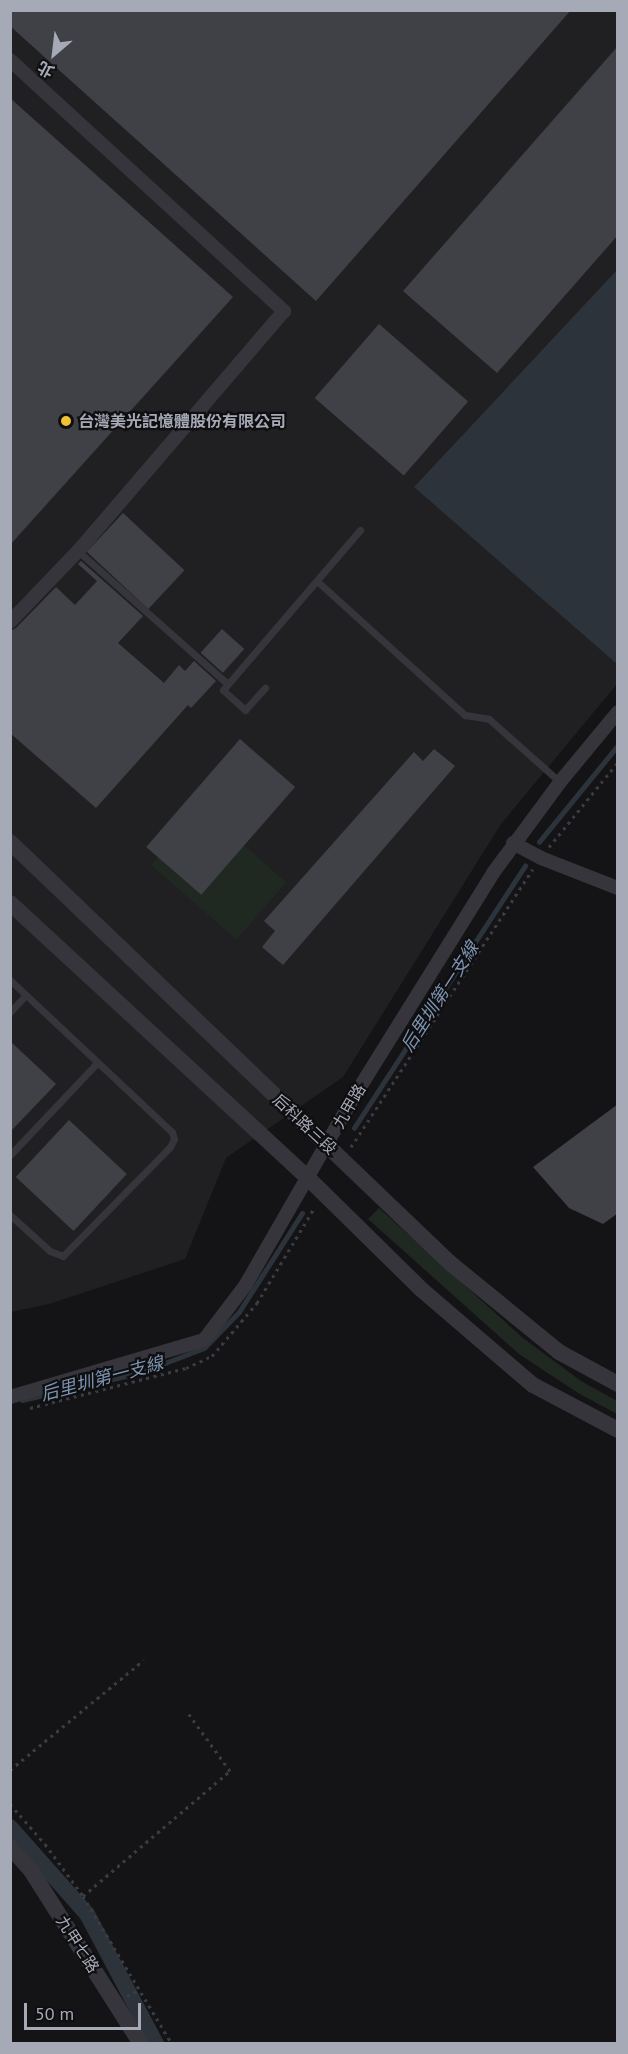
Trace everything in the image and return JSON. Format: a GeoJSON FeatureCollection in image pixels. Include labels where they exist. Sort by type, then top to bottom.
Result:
{"type":"FeatureCollection","features":[{"type":"Feature","properties":{"kind":"street"},"geometry":{"type":"LineString","coordinates":[[10,60],[284,311],[78,551],[10,622]]}},
{"type":"Feature","properties":{"kind":"street","name":"九甲路"},"geometry":{"type":"LineString","coordinates":[[10,1397],[204,1340],[245,1286],[309,1179],[355,1095],[513,843],[618,712]]}},
{"type":"Feature","properties":{"kind":"street","name":"后科路三段"},"geometry":{"type":"LineString","coordinates":[[10,842],[450,1263],[560,1352],[618,1384]]}},
{"type":"Feature","properties":{"kind":"street"},"geometry":{"type":"LineString","coordinates":[[513,843],[540,858],[618,888]]}},
{"type":"Feature","properties":{"kind":"street"},"geometry":{"type":"LineString","coordinates":[[10,903],[309,1179],[422,1290],[533,1385],[618,1430]]}},
{"type":"Feature","properties":{"kind":"street","name":"九甲七路"},"geometry":{"type":"LineString","coordinates":[[10,1847],[30,1869],[141,2043]]}},
{"type":"Feature","properties":{"kind":"lane"},"geometry":{"type":"LineString","coordinates":[[265,688],[245,710],[223,690],[360,531]]}},
{"type":"Feature","properties":{"kind":"lane"},"geometry":{"type":"LineString","coordinates":[[78,551],[228,684]]}},
{"type":"Feature","properties":{"kind":"lane"},"geometry":{"type":"LineString","coordinates":[[317,581],[465,716],[489,719],[560,782]]}},
{"type":"Feature","properties":{"kind":"lane"},"geometry":{"type":"LineString","coordinates":[[10,980],[96,1064],[172,1132],[174,1139],[170,1147],[63,1256],[50,1251],[10,1215]]}},
{"type":"Feature","properties":{"kind":"lane"},"geometry":{"type":"LineString","coordinates":[[10,1012],[26,995]]}},
{"type":"Feature","properties":{"kind":"lane"},"geometry":{"type":"LineString","coordinates":[[10,1155],[96,1064]]}},
{"type":"Feature","properties":{"kind":"path"},"geometry":{"type":"LineString","coordinates":[[10,1770],[144,1660]]}},
{"type":"Feature","properties":{"kind":"path"},"geometry":{"type":"LineString","coordinates":[[83,1896],[230,1771],[188,1713]]}},
{"type":"Feature","properties":{"kind":"path"},"geometry":{"type":"LineString","coordinates":[[10,1804],[45,1844],[83,1896],[172,2043]]}},
{"type":"Feature","properties":{"kind":"shaded area"},"geometry":{"type":"Polygon","coordinates":[[[11,11],[617,11],[617,684],[501,824],[343,1077],[226,1158],[185,1259],[49,1304],[11,1312],[11,11]]]}},
{"type":"Feature","properties":{"kind":"shaded area"},"geometry":{"type":"Polygon","coordinates":[[[617,270],[617,664],[414,487],[617,270]]]}},
{"type":"Feature","properties":{"kind":"shaded area"},"geometry":{"type":"Polygon","coordinates":[[[201,808],[286,882],[236,939],[151,865],[201,808]]]}},
{"type":"Feature","properties":{"kind":"shaded area"},"geometry":{"type":"Polygon","coordinates":[[[379,1208],[523,1338],[581,1381],[617,1401],[617,1414],[578,1393],[519,1354],[368,1219],[379,1208]]]}},
{"type":"Feature","properties":{"kind":"building"},"geometry":{"type":"Polygon","coordinates":[[[10,10],[571,10],[316,301],[10,26],[10,10]]]}},
{"type":"Feature","properties":{"kind":"building"},"geometry":{"type":"Polygon","coordinates":[[[618,46],[618,235],[497,373],[403,291],[618,46]]]}},
{"type":"Feature","properties":{"kind":"building","name":"台灣美光記憶體股份有限公司"},"geometry":{"type":"Polygon","coordinates":[[[10,98],[233,297],[10,545],[10,98]]]}},
{"type":"Feature","properties":{"kind":"building"},"geometry":{"type":"Polygon","coordinates":[[[379,324],[468,401],[404,475],[315,398],[379,324]]]}},
{"type":"Feature","properties":{"kind":"building"},"geometry":{"type":"Polygon","coordinates":[[[123,513],[184,570],[148,609],[87,552],[123,513]]]}},
{"type":"Feature","properties":{"kind":"building"},"geometry":{"type":"Polygon","coordinates":[[[81,561],[143,616],[118,643],[164,683],[179,665],[185,671],[194,661],[216,681],[191,708],[188,705],[96,808],[10,733],[10,631],[16,628],[56,587],[75,605],[97,581],[78,564],[81,561]]]}},
{"type":"Feature","properties":{"kind":"building"},"geometry":{"type":"Polygon","coordinates":[[[222,629],[244,649],[223,673],[201,653],[222,629]]]}},
{"type":"Feature","properties":{"kind":"building"},"geometry":{"type":"Polygon","coordinates":[[[240,739],[295,787],[201,895],[146,847],[240,739]]]}},
{"type":"Feature","properties":{"kind":"building"},"geometry":{"type":"Polygon","coordinates":[[[434,749],[455,766],[283,965],[262,947],[275,931],[264,921],[414,752],[423,761],[434,749]]]}},
{"type":"Feature","properties":{"kind":"building"},"geometry":{"type":"Polygon","coordinates":[[[10,1041],[56,1084],[10,1132],[10,1041]]]}},
{"type":"Feature","properties":{"kind":"building"},"geometry":{"type":"Polygon","coordinates":[[[618,1104],[618,1213],[603,1224],[569,1208],[533,1167],[618,1104]]]}},
{"type":"Feature","properties":{"kind":"building"},"geometry":{"type":"Polygon","coordinates":[[[69,1120],[127,1174],[74,1231],[16,1177],[69,1120]]]}},
{"type":"Feature","properties":{"kind":"waterway","name":"后里圳第一支線"},"geometry":{"type":"LineString","coordinates":[[539,842],[618,745]]}},
{"type":"Feature","properties":{"kind":"waterway","name":"后里圳第一支線"},"geometry":{"type":"LineString","coordinates":[[354,1128],[525,866]]}},
{"type":"Feature","properties":{"kind":"waterway","name":"后里圳第一支線"},"geometry":{"type":"LineString","coordinates":[[22,1400],[139,1373],[204,1348],[239,1312],[302,1213]]}},
{"type":"Feature","properties":{"kind":"waterway"},"geometry":{"type":"LineString","coordinates":[[10,1827],[87,1914],[156,2044]]}},
{"type":"Feature","properties":{"kind":"place","name":"台灣美光記憶體股份有限公司"},"geometry":{"type":"Point","coordinates":[66,421]}}]}
